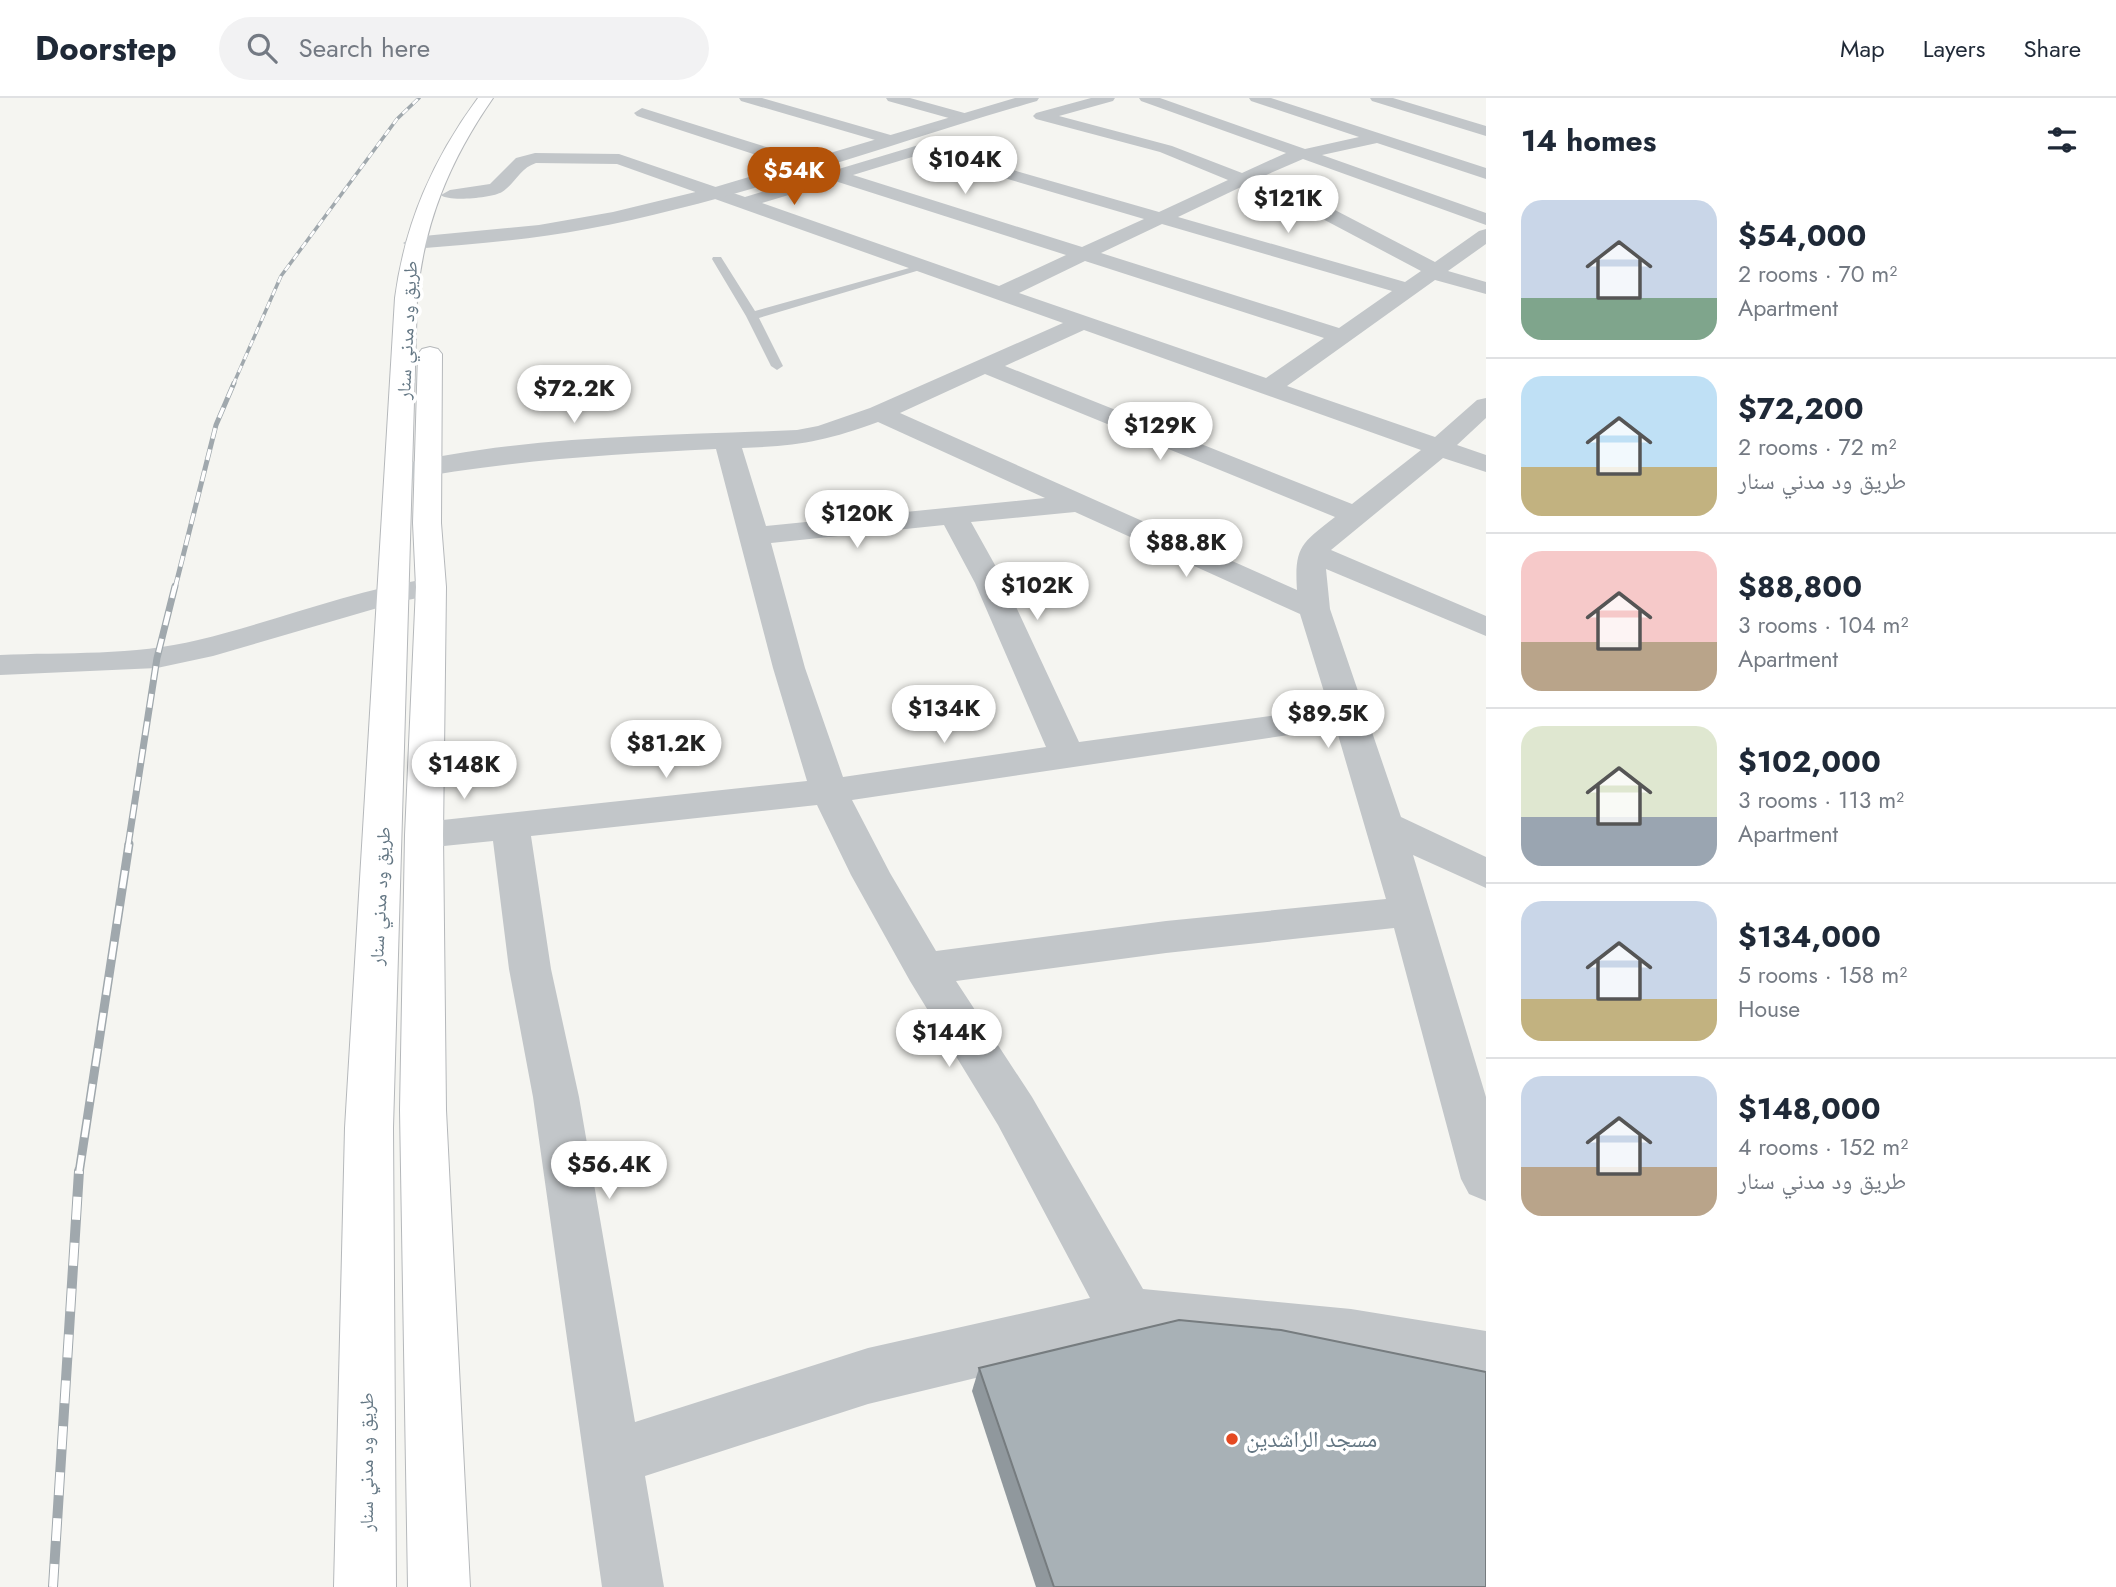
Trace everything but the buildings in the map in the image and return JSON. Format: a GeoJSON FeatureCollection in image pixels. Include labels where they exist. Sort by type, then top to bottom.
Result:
{"type":"FeatureCollection","features":[{"type":"Feature","properties":{"kind":"highway","name":"طريق ود مدني سنار"},"geometry":{"type":"LineString","coordinates":[[365,1587],[369,1128],[412,590],[427,523],[414,470],[430,296],[425,242],[448,154],[486,98]]}},
{"type":"Feature","properties":{"kind":"highway","name":"طريق ود مدني سنار"},"geometry":{"type":"LineString","coordinates":[[425,242],[450,195],[465,154],[503,98]]}},
{"type":"Feature","properties":{"kind":"highway","name":"طريق ود مدني سنار"},"geometry":{"type":"LineString","coordinates":[[412,590],[424,835],[423,1110],[439,1587]]}},
{"type":"Feature","properties":{"kind":"street"},"geometry":{"type":"LineString","coordinates":[[651,98],[639,119],[806,165]]}},
{"type":"Feature","properties":{"kind":"street"},"geometry":{"type":"LineString","coordinates":[[746,98],[888,139]]}},
{"type":"Feature","properties":{"kind":"street"},"geometry":{"type":"LineString","coordinates":[[893,98],[963,117]]}},
{"type":"Feature","properties":{"kind":"street"},"geometry":{"type":"LineString","coordinates":[[425,242],[526,233],[600,221],[715,192],[1032,98]]}},
{"type":"Feature","properties":{"kind":"street"},"geometry":{"type":"LineString","coordinates":[[1108,98],[1041,116],[1166,149],[1326,213],[1433,272],[1486,288]]}},
{"type":"Feature","properties":{"kind":"street"},"geometry":{"type":"LineString","coordinates":[[1146,98],[1486,219]]}},
{"type":"Feature","properties":{"kind":"street"},"geometry":{"type":"LineString","coordinates":[[1256,98],[1486,174]]}},
{"type":"Feature","properties":{"kind":"street"},"geometry":{"type":"LineString","coordinates":[[1377,98],[1478,129]]}},
{"type":"Feature","properties":{"kind":"street"},"geometry":{"type":"LineString","coordinates":[[1448,120],[1486,112]]}},
{"type":"Feature","properties":{"kind":"street"},"geometry":{"type":"LineString","coordinates":[[1001,293],[1303,153],[1478,129]]}},
{"type":"Feature","properties":{"kind":"street"},"geometry":{"type":"LineString","coordinates":[[1166,149],[1249,134]]}},
{"type":"Feature","properties":{"kind":"street"},"geometry":{"type":"LineString","coordinates":[[744,203],[913,150],[931,150],[1159,219],[1406,289]]}},
{"type":"Feature","properties":{"kind":"street"},"geometry":{"type":"LineString","coordinates":[[450,195],[495,189],[527,160],[622,153],[744,203],[1486,464]]}},
{"type":"Feature","properties":{"kind":"street"},"geometry":{"type":"LineString","coordinates":[[834,175],[1342,336]]}},
{"type":"Feature","properties":{"kind":"street"},"geometry":{"type":"LineString","coordinates":[[1269,387],[1486,235]]}},
{"type":"Feature","properties":{"kind":"street"},"geometry":{"type":"LineString","coordinates":[[414,470],[579,448],[797,438],[824,433],[879,413],[1083,322]]}},
{"type":"Feature","properties":{"kind":"street"},"geometry":{"type":"LineString","coordinates":[[985,366],[1353,514]]}},
{"type":"Feature","properties":{"kind":"street"},"geometry":{"type":"LineString","coordinates":[[1486,405],[1439,448],[1321,542],[1310,562],[1314,609],[1347,716],[1385,824],[1486,1179]]}},
{"type":"Feature","properties":{"kind":"street"},"geometry":{"type":"LineString","coordinates":[[879,413],[1314,609]]}},
{"type":"Feature","properties":{"kind":"street"},"geometry":{"type":"LineString","coordinates":[[727,441],[789,668],[829,792],[871,875],[925,969],[1015,1111],[1128,1315]]}},
{"type":"Feature","properties":{"kind":"street"},"geometry":{"type":"LineString","coordinates":[[755,536],[1080,502]]}},
{"type":"Feature","properties":{"kind":"street"},"geometry":{"type":"LineString","coordinates":[[953,516],[990,583],[1066,755]]}},
{"type":"Feature","properties":{"kind":"street"},"geometry":{"type":"LineString","coordinates":[[1313,553],[1486,627]]}},
{"type":"Feature","properties":{"kind":"street"},"geometry":{"type":"LineString","coordinates":[[0,665],[157,658],[202,649],[412,590]]}},
{"type":"Feature","properties":{"kind":"street"},"geometry":{"type":"LineString","coordinates":[[424,835],[829,792],[1066,755],[1347,716]]}},
{"type":"Feature","properties":{"kind":"street"},"geometry":{"type":"LineString","coordinates":[[1385,824],[1486,874]]}},
{"type":"Feature","properties":{"kind":"street"},"geometry":{"type":"LineString","coordinates":[[510,826],[530,969],[556,1097],[634,1587]]}},
{"type":"Feature","properties":{"kind":"street"},"geometry":{"type":"LineString","coordinates":[[925,969],[1167,937],[1408,912]]}},
{"type":"Feature","properties":{"kind":"street"},"geometry":{"type":"LineString","coordinates":[[615,1457],[868,1377],[1128,1315],[1156,1315],[1352,1335],[1486,1358]]}},
{"type":"Feature","properties":{"kind":"lane"},"geometry":{"type":"LineString","coordinates":[[717,259],[752,316],[778,366]]}},
{"type":"Feature","properties":{"kind":"lane"},"geometry":{"type":"LineString","coordinates":[[752,316],[924,267]]}},
{"type":"Feature","properties":{"kind":"railway"},"geometry":{"type":"LineString","coordinates":[[233,385],[281,276],[397,119],[419,98]]}},
{"type":"Feature","properties":{"kind":"railway"},"geometry":{"type":"LineString","coordinates":[[175,588],[216,425],[234,383]]}},
{"type":"Feature","properties":{"kind":"railway"},"geometry":{"type":"LineString","coordinates":[[128,846],[157,658],[175,586]]}},
{"type":"Feature","properties":{"kind":"railway"},"geometry":{"type":"LineString","coordinates":[[79,1173],[129,844]]}},
{"type":"Feature","properties":{"kind":"railway"},"geometry":{"type":"LineString","coordinates":[[53,1587],[79,1171]]}},
{"type":"Feature","properties":{"kind":"place","name":"مسجد الراشدين"},"geometry":{"type":"Point","coordinates":[1232,1439]}}]}
